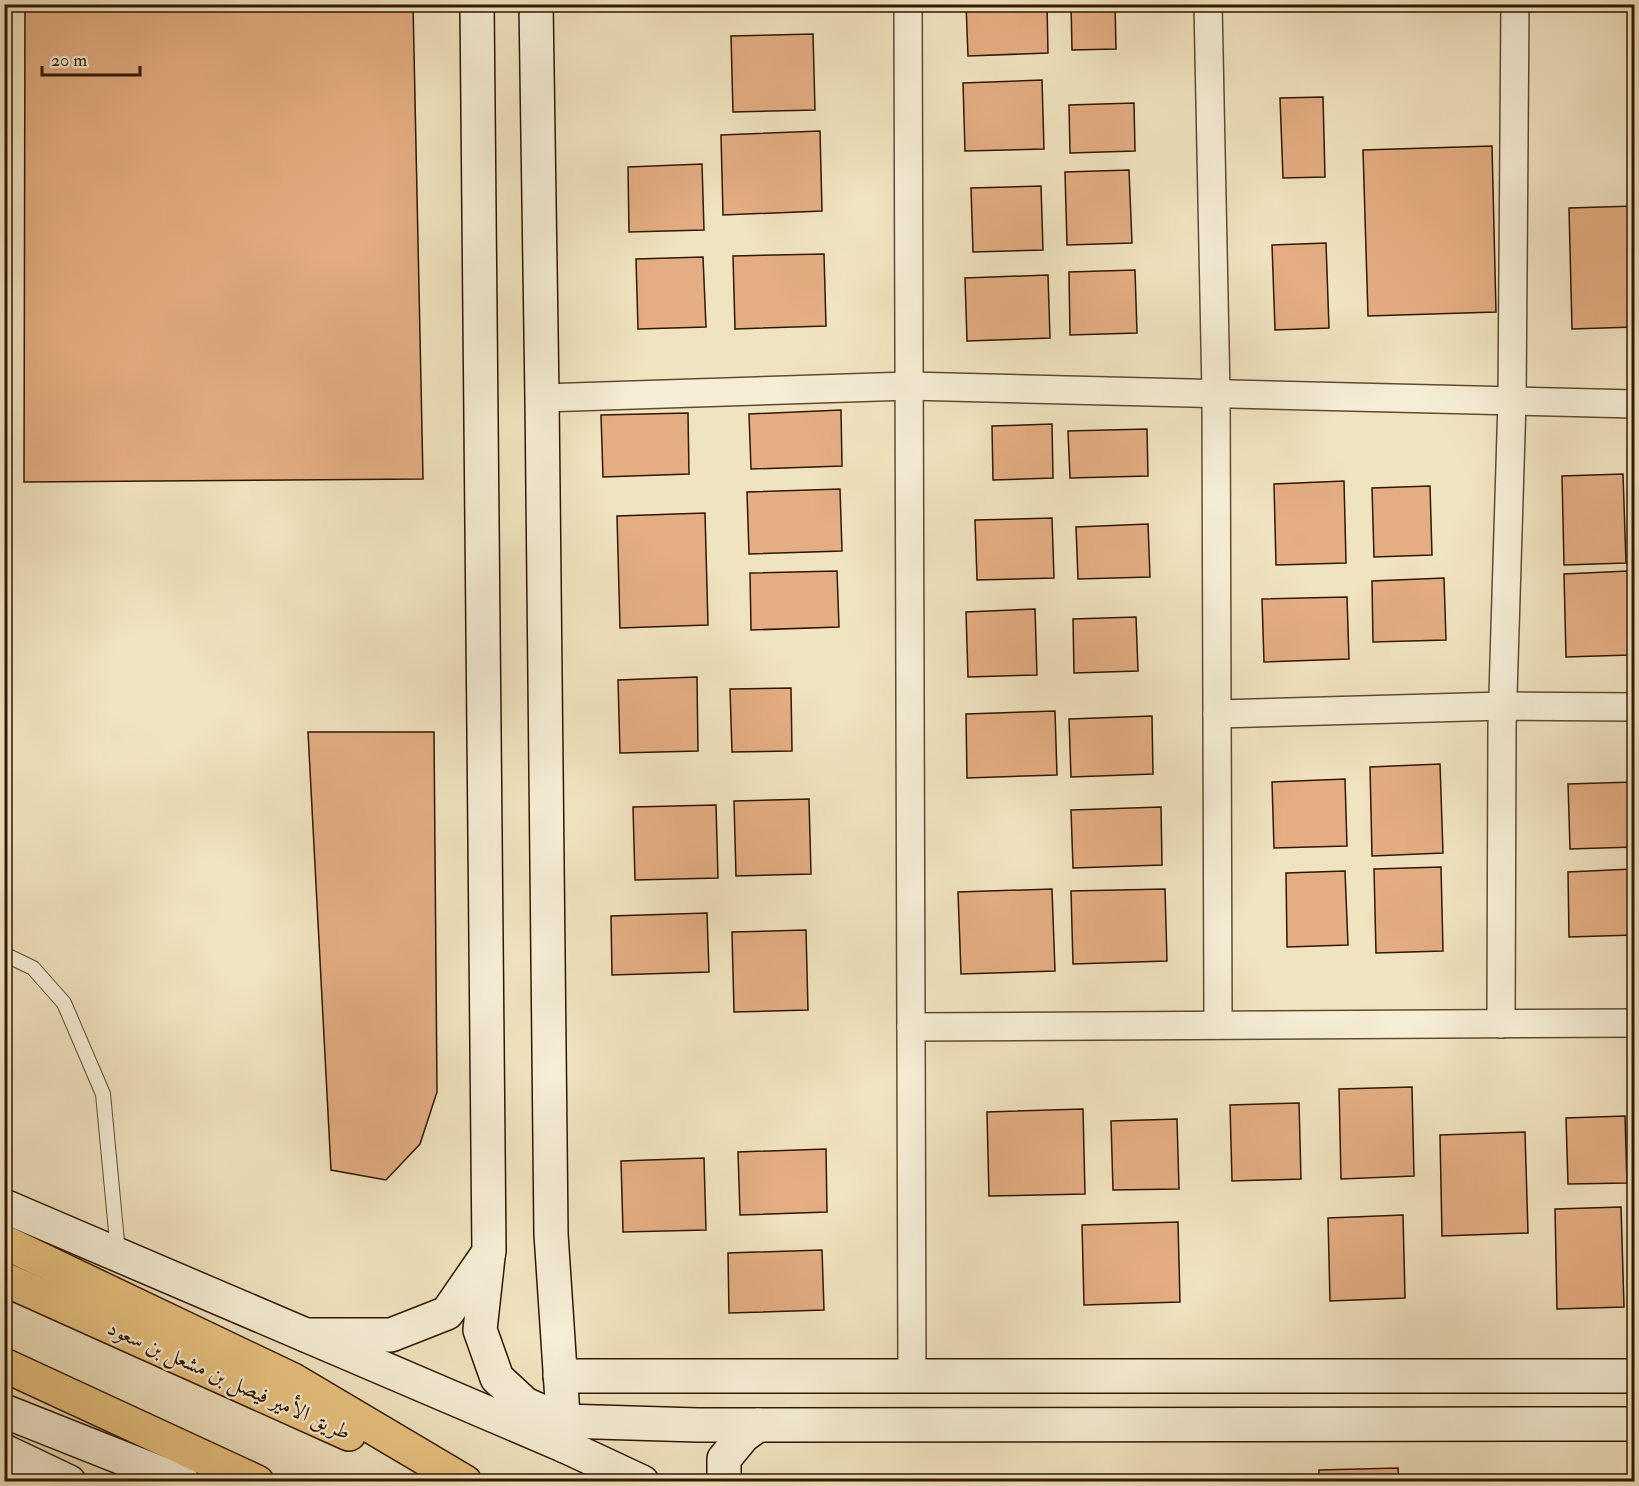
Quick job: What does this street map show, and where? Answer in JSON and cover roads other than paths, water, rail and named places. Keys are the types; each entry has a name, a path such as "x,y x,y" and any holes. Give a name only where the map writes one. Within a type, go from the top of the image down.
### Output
{"main road":[{"path":"4,1242 293,1380 465,1482"},
{"name":"طريق الأمير فيصل بن مشعل بن سعود","path":"4,1279 454,1482"},
{"path":"4,1365 257,1482"}],"street":[{"path":"477,4 489,1252 480,1330 497,1378 525,1404 564,1433 642,1482"},
{"path":"536,4 550,1234 564,1433"},
{"path":"908,4 912,1376"},
{"path":"1208,4 1216,394 1218,1025"},
{"path":"1501,1024 1503,706 1512,401 1515,4"},
{"path":"542,398 909,386 1635,404"},
{"path":"1217,714 1503,706 1635,707"},
{"path":"911,1027 1635,1023"},
{"path":"4,1206 306,1335 564,1433 698,1425 1635,1424"},
{"path":"306,1335 391,1335 447,1313 489,1252"},
{"path":"560,1376 1635,1376"},
{"path":"4,1411 183,1482"},
{"path":"724,1482 724,1459 743,1436 758,1425"},
{"path":"4,1451 69,1482"}],"lane":[{"path":"4,954 33,968 64,1003 103,1094 118,1254"}]}
